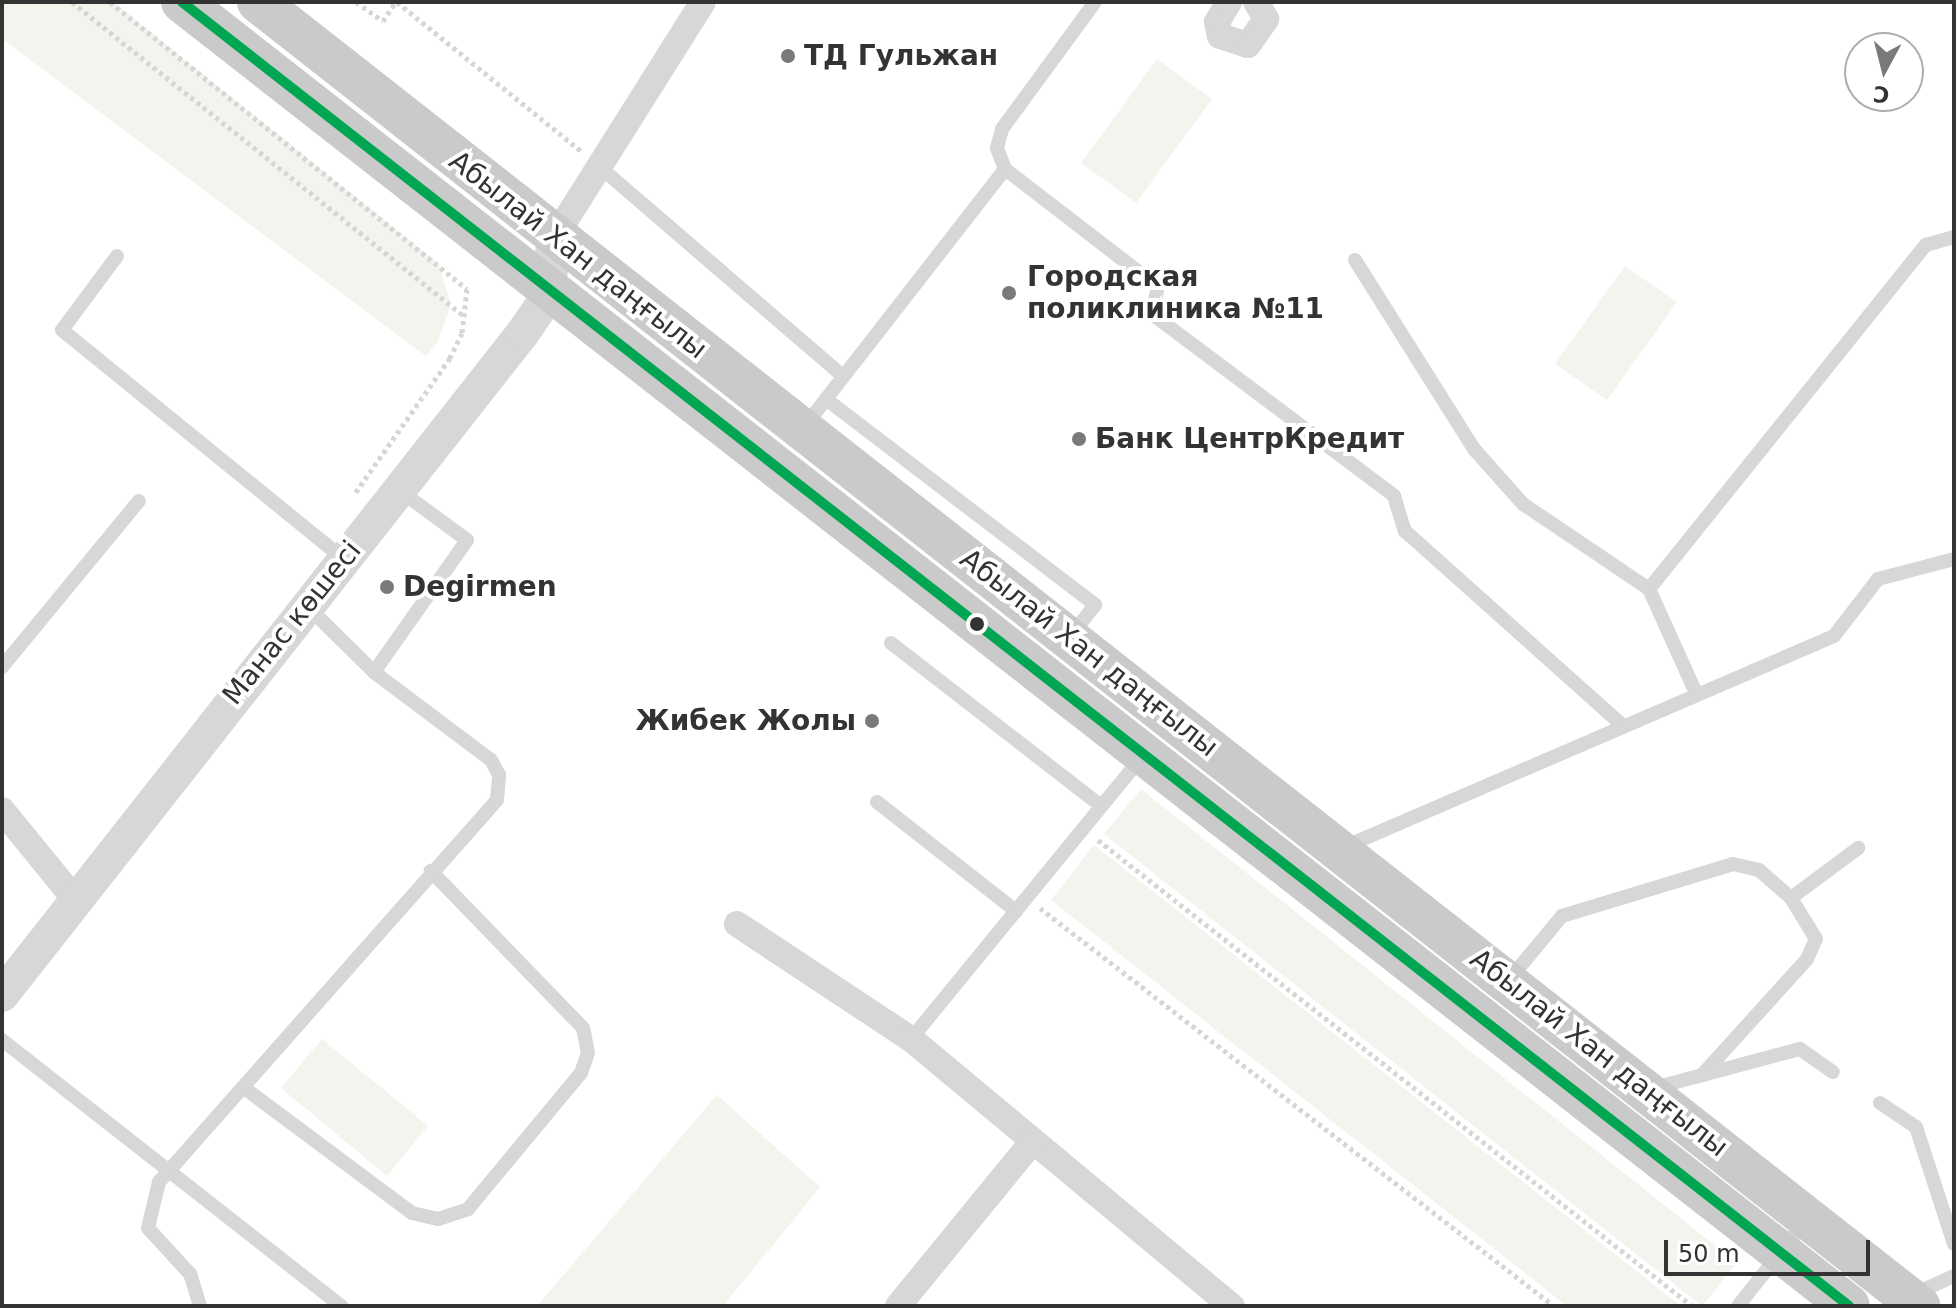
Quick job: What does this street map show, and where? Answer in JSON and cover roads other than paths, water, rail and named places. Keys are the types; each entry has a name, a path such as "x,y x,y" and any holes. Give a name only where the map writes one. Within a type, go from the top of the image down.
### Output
{"main road":[{"name":"Абылай Хан даңғылы","path":"182,2 549,295 1147,751 1849,1306"},
{"name":"Абылай Хан даңғылы","path":"258,2 553,240 814,414 1069,637 1914,1302"}],"street":[{"path":"549,295 553,240 703,2"},
{"path":"1229,2 1217,22 1220,36 1248,45 1266,19 1256,2"},
{"name":"Манас көшесі","path":"2,995 73,897 305,604 333,550 399,490 549,295"},
{"path":"2,810 73,897"},
{"path":"737,924 911,1039 1232,1306"},
{"path":"898,1306 1033,1141"}],"lane":[{"path":"1095,2 1002,129 997,148 1005,169 1158,287 1152,314 1394,496 1405,531 1621,724"},
{"path":"601,168 843,376"},
{"path":"814,414 1005,169"},
{"path":"1649,589 1926,245 1954,237"},
{"path":"117,256 62,330 333,550"},
{"path":"1355,260 1484,460 1523,504 1649,589 1696,693"},
{"path":"374,672 467,540 399,490"},
{"path":"2,667 139,501"},
{"path":"1338,850 1621,724 1834,636 1878,579 1954,559"},
{"path":"200,1306 190,1274 148,1228 159,1182 431,871 482,822 497,800 499,775 491,760 374,672 305,604"},
{"path":"891,643 1101,806"},
{"path":"911,1039 1147,751"},
{"path":"877,802 1016,911"},
{"path":"1791,898 1858,848"},
{"path":"1508,982 1562,916 1733,864 1759,870 1791,898 1816,939 1807,959 1702,1075"},
{"path":"243,1087 412,1213 438,1219 468,1209 581,1073 588,1053 583,1028 431,871"},
{"path":"2,1040 341,1306"},
{"path":"1646,1090 1800,1049 1833,1072"},
{"path":"1880,1103 1916,1127 1954,1244"},
{"path":"1738,1306 1808,1217"},
{"path":"1914,1302 1954,1276"}],"place":[{"name":"ТД Гульжан","path":"788,56"},
{"name":"Городская поликлиника №11","path":"1009,293"},
{"name":"Банк ЦентрКредит","path":"1079,439"},
{"name":"Degirmen","path":"387,587"},
{"name":"Жибек Жолы","path":"872,721"}]}
